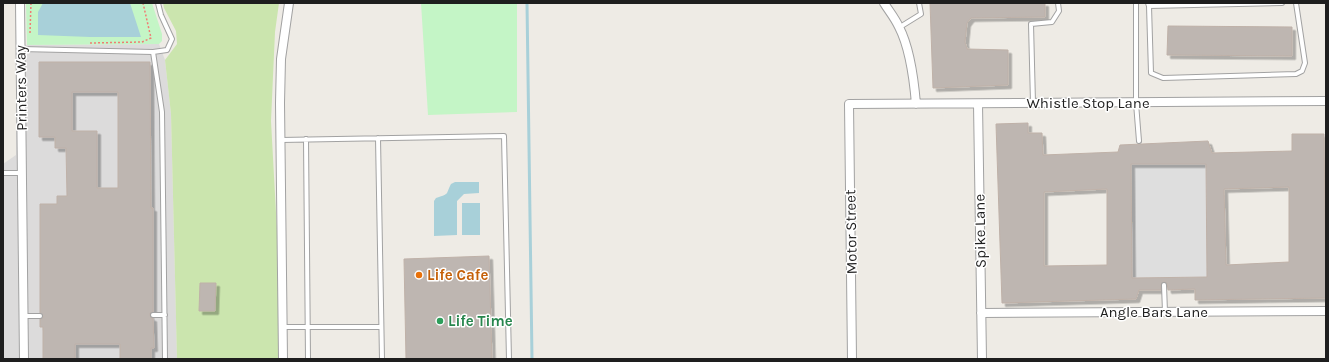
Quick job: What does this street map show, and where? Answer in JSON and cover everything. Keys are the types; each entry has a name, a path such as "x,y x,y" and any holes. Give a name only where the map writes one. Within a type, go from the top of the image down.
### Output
{"street":[{"name":"Printers Way","path":"20,3 23,357"},
{"path":"283,359 281,59 289,3"},
{"path":"884,3 900,27 907,49 913,77 916,104"},
{"name":"Whistle Stop Lane","path":"849,104 1326,101"},
{"name":"Motor Street","path":"849,104 852,359"},
{"name":"Spike Lane","path":"978,104 982,359"},
{"name":"Angle Bars Lane","path":"981,313 1326,311"}],"lane":[{"path":"21,49 153,52 167,50 172,39 161,16 158,3"},
{"path":"900,27 921,14 919,3"},
{"path":"1033,103 1031,24 1052,22 1059,11 1058,3"},
{"path":"1136,3 1136,103 1139,141"},
{"path":"1282,3 1148,5 1151,74 1163,78 1296,74 1302,71 1305,63 1296,3"},
{"path":"153,52 162,112 165,359"},
{"path":"281,140 504,136 509,359"},
{"path":"378,138 382,359"},
{"path":"306,139 308,359"},
{"path":"3,173 22,173"},
{"path":"1164,285 1165,312"},
{"path":"153,315 164,316"},
{"path":"23,316 40,316"},
{"path":"283,327 381,327"}],"path":[{"path":"29,38 31,3"},
{"path":"86,43 142,42 151,38 143,3"}],"shaded area":[{"path":"159,44 165,60 171,114 177,359 3,359 3,164 16,155 16,45"},
{"path":"1131,164 1206,164 1207,277 1132,278"}],"green space":[{"path":"26,3 152,3 162,34 162,41 159,44 27,45"},
{"path":"163,3 279,3 275,32 271,121 284,359 177,359 171,114 165,60 177,44 176,31"},
{"path":"421,3 517,3 517,112 428,115"}],"water":[{"path":"43,3 130,3 141,37 38,35 38,12"},
{"path":"455,182 479,182 479,193 464,194 457,201 457,235 434,236 434,201 436,198 446,194 451,184"},
{"path":"462,203 480,203 480,235 462,235"}],"building":[{"path":"930,3 1045,3 1045,17 971,18 967,23 965,42 967,49 1008,50 1008,85 933,88"},
{"path":"1168,26 1292,27 1292,56 1167,55"},
{"path":"39,62 150,62 151,208 153,208 153,312 150,313 150,315 151,318 153,318 154,348 151,348 151,359 120,359 120,344 75,344 75,359 43,359 43,327 40,327 40,319 43,318 43,316 40,313 40,204 57,204 57,196 67,196 66,148 55,148 55,137 39,137","holes":["72,92 118,92 118,188 97,188 97,131 72,131"]},
{"path":"1028,123 1028,133 1042,133 1043,155 1118,152 1120,145 1208,141 1212,153 1292,151 1292,134 1324,134 1326,298 1195,300 1195,289 1168,290 1167,283 1164,282 1161,284 1161,290 1139,290 1136,299 1002,303 996,124","holes":["1131,164 1206,164 1207,277 1132,278","1289,187 1289,262 1226,265 1224,189","1107,189 1107,265 1044,266 1044,192"]},
{"path":"489,256 492,359 406,359 404,259"},
{"path":"200,283 216,283 215,311 199,311"}],"waterway":[{"path":"527,3 532,359"}],"place":[{"name":"Life Cafe","path":"419,275"},
{"name":"Life Time","path":"440,321"}]}
